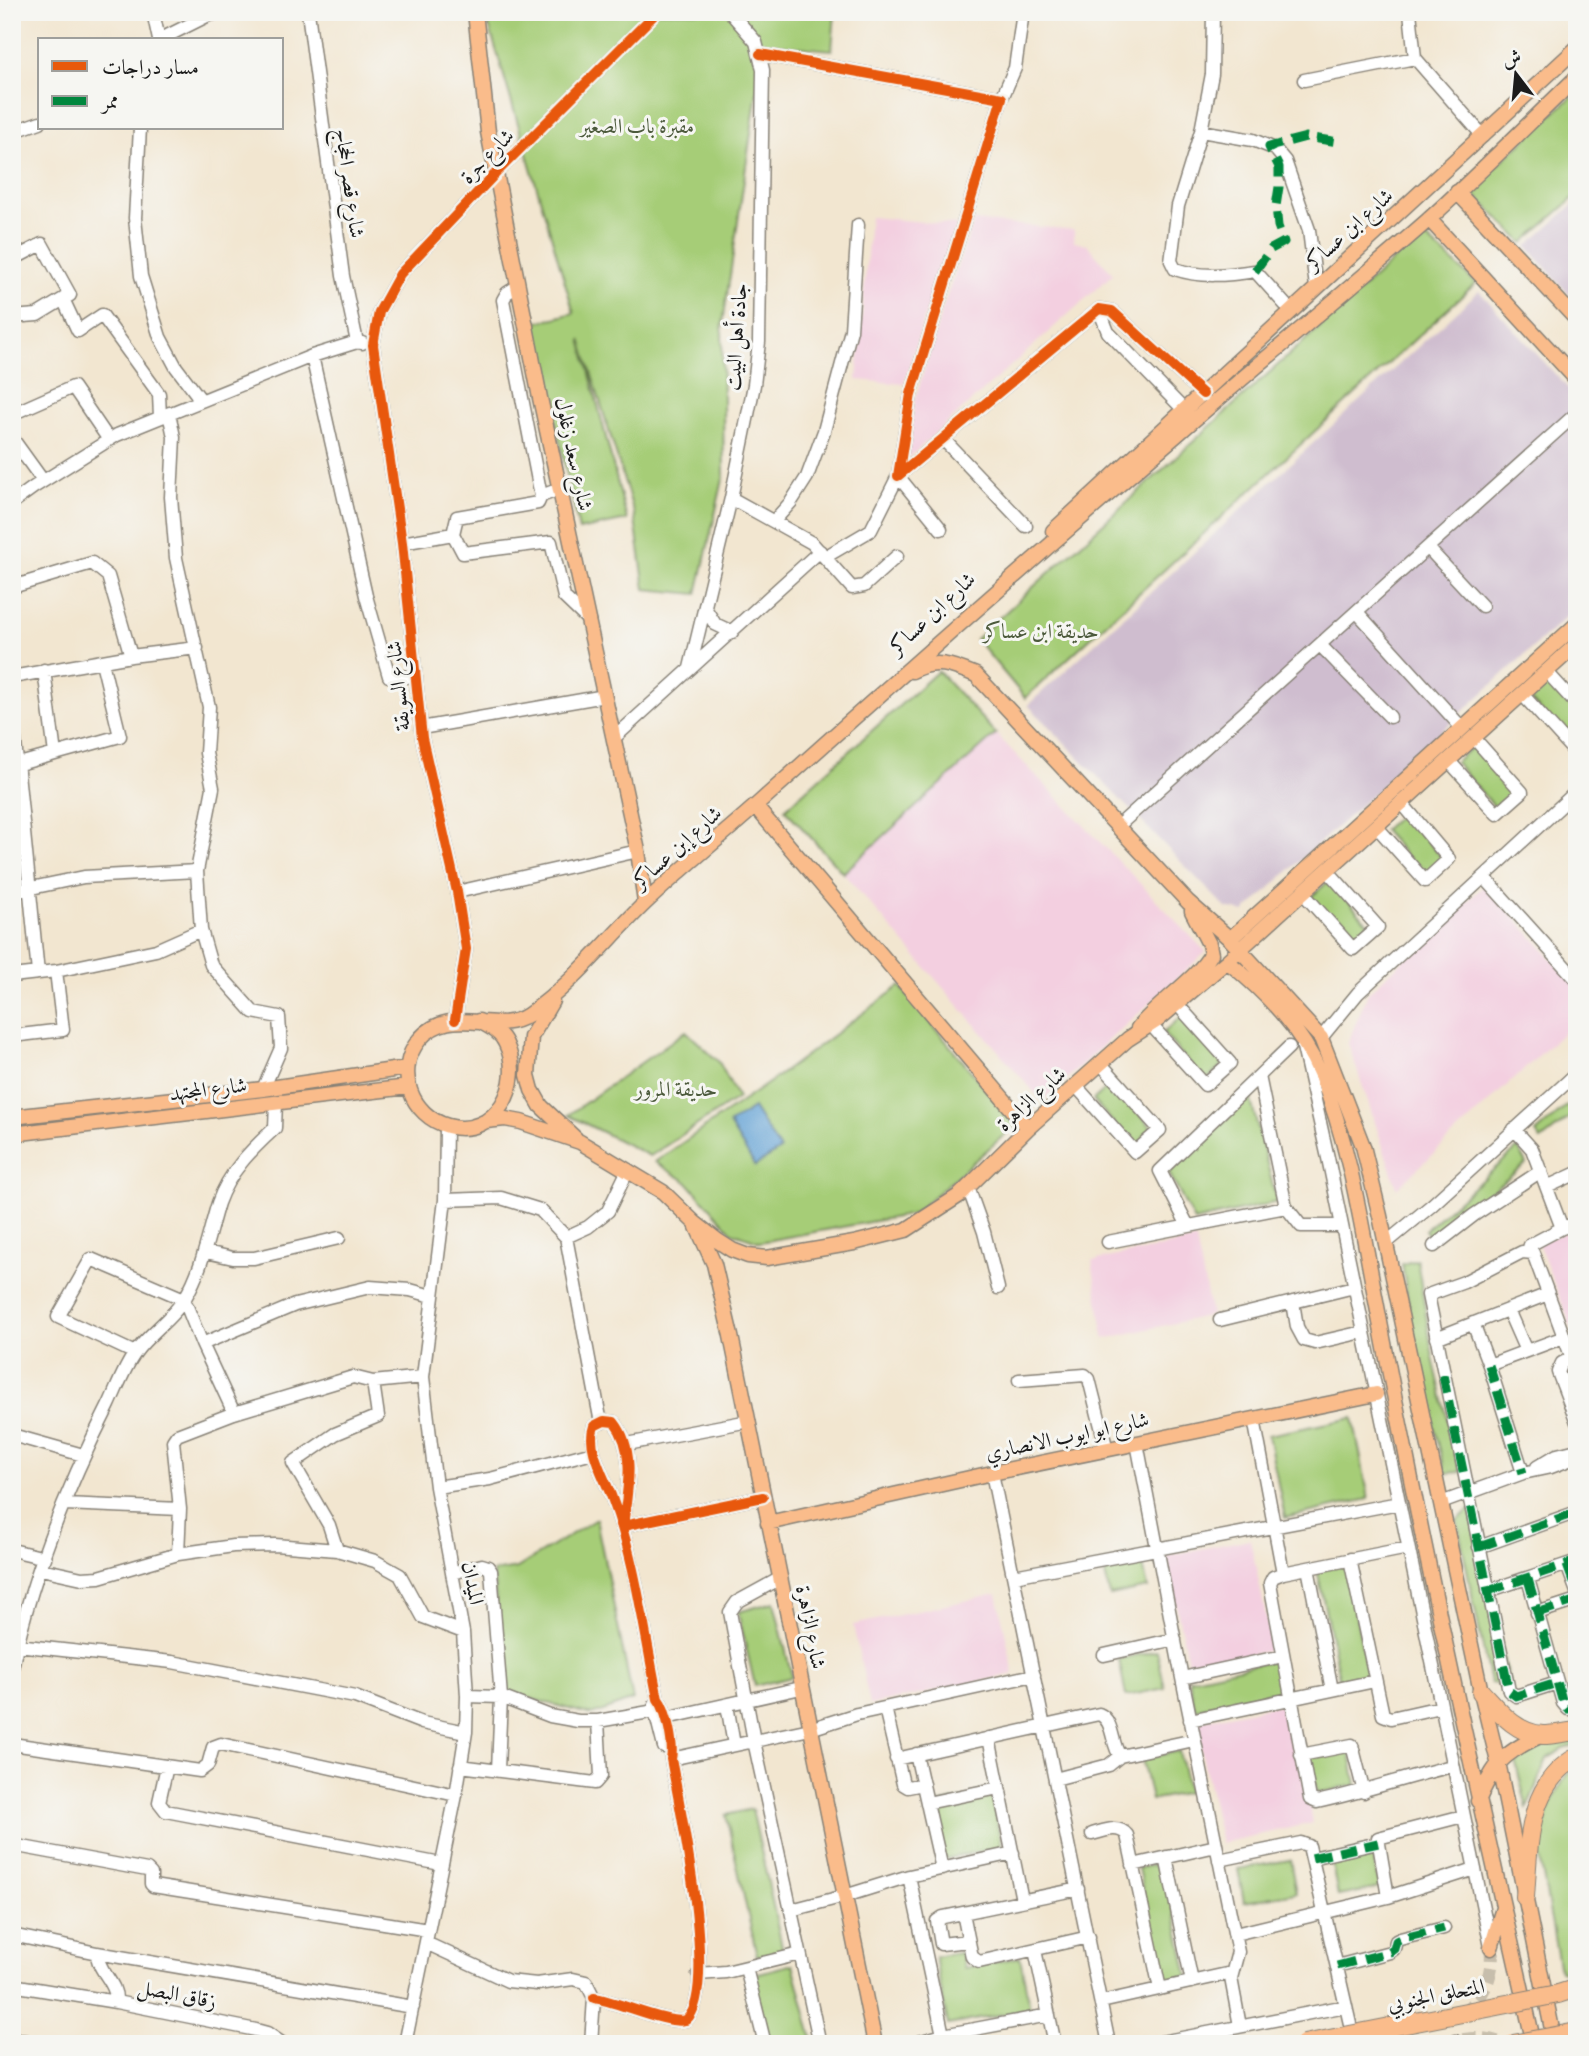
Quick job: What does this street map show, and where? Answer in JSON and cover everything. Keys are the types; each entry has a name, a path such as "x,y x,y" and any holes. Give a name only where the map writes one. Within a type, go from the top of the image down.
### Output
{"highway":[{"path":"1480,1692 1520,1729 1542,1735 1577,1731"},
{"path":"1525,1897 1530,1832 1540,1795 1552,1776 1577,1757"},
{"name":"المتحلق الجنوبي","path":"1304,2044 1577,1990"},
{"path":"1513,2044 1577,2032"}],"main road":[{"name":"شارع سعد زغلول","path":"475,12 488,132 559,489 638,851 645,903"},
{"name":"شارع ابن عساكر","path":"895,680 908,661 1185,411 1577,48"},
{"name":"شارع ابن عساكر","path":"895,680 1429,219 1577,77"},
{"path":"1457,192 1577,320"},
{"path":"1429,219 1577,380"},
{"path":"1234,944 1462,728 1577,624"},
{"path":"1234,944 1302,892 1577,644"},
{"path":"895,680 923,666 937,663 952,665 976,675 1188,902 1234,944 1321,1038 1363,1146 1386,1243 1480,1692 1498,1762 1555,2044"},
{"name":"شارع إبن عساكر","path":"479,1021 514,1022 554,996 645,903 895,680"},
{"path":"755,806 1028,1128"},
{"name":"شارع الزاهرة","path":"1128,1040 1150,1013 1211,954 1209,944 1188,902"},
{"name":"شارع الزاهرة","path":"485,1121 505,1119 522,1122 580,1142 674,1200 695,1223 732,1250 748,1256 767,1258 854,1243 906,1230 968,1186 1028,1128 1128,1040 1151,1025 1227,961 1234,944"},
{"path":"1227,961 1270,999 1295,1043 1320,1074 1348,1161 1411,1482 1478,1801 1534,2044"},
{"path":"554,996 531,1037 528,1075 541,1107 580,1142"},
{"path":"455,1020 479,1021 496,1031 506,1042 513,1072 510,1093 501,1108 485,1121 467,1127 446,1126 429,1118 416,1104 408,1087 407,1068 412,1051 422,1036 435,1027 455,1020"},
{"name":"شارع المجتهد","path":"12,1117 263,1089 407,1068"},
{"name":"شارع المجتهد","path":"12,1134 408,1087"},
{"name":"شارع الزاهرة","path":"695,1223 720,1282 875,2044"},
{"name":"شارع ابو ايوب الانصاري","path":"768,1523 992,1473 1376,1394"},
{"path":"1462,1724 1470,1733 1479,1734 1488,1721"},
{"path":"1478,1801 1498,1762 1518,1746 1542,1735"},
{"path":"1491,1948 1503,1906"}],"street":[{"path":"153,12 159,38"},
{"path":"163,38 209,15 224,12"},
{"name":"شارع قصر الحجاج","path":"308,12 343,276 357,342"},
{"name":"شارع جرة","path":"373,345 379,312 400,274 496,173 657,12"},
{"name":"جادة أهل البيت","path":"690,668 731,498 754,385 759,342 763,70 760,54 747,30 730,12"},
{"path":"614,738 822,554 871,530 898,476 911,394 1002,98 1015,68 1023,12"},
{"path":"1213,12 1212,74 1201,131 1178,206 1171,261 1175,269 1185,272 1220,275 1255,271 1291,311"},
{"path":"1410,12 1415,58 1483,136"},
{"path":"760,54 1002,98"},
{"path":"1304,80 1415,58"},
{"path":"13,129 38,123"},
{"path":"141,130 135,218 141,276 160,337 176,367 201,400"},
{"path":"1201,131 1253,140 1275,149 1285,161 1309,230 1316,287"},
{"path":"774,521 791,502 807,477 824,431 851,330 858,225"},
{"path":"12,245 21,254 42,244 71,295 37,315 12,317"},
{"path":"518,286 507,293 503,300 541,496 538,503 457,517 453,534 463,553 551,542 564,597 589,621"},
{"path":"63,299 78,331 102,315 159,394 174,437 171,497 176,558 209,707 206,753 213,788 197,871 201,930 211,965 253,1012 279,1017 281,1048 263,1089"},
{"path":"898,476 1105,310"},
{"path":"1105,310 1203,394"},
{"path":"1105,310 1108,332 1185,411"},
{"path":"12,503 109,440 165,415 312,356 357,342 373,345"},
{"name":"شارع السويقة","path":"373,345 402,542 421,727 457,891 466,949 455,1020"},
{"path":"312,356 366,596 389,676 416,677"},
{"path":"12,414 73,387 109,440"},
{"path":"1117,827 1577,413"},
{"path":"12,438 43,481"},
{"path":"943,439 1026,526"},
{"path":"898,476 941,529"},
{"path":"541,496 559,489"},
{"path":"731,498 802,537 822,554 847,585 858,589 897,556"},
{"path":"402,542 453,534"},
{"path":"1428,548 1482,606"},
{"path":"12,587 92,563 108,576 131,656"},
{"path":"705,608 715,624 732,632"},
{"path":"1357,612 1462,728"},
{"path":"1320,645 1390,717"},
{"path":"12,677 131,656 197,648"},
{"path":"19,764 120,736 102,662"},
{"path":"44,670 55,754"},
{"path":"1546,671 1577,705"},
{"path":"1522,694 1571,748 1577,743"},
{"path":"421,727 605,696"},
{"path":"13,718 38,974"},
{"path":"1448,760 1497,814 1522,792 1474,738"},
{"path":"1321,1038 1358,993 1577,791"},
{"path":"1376,826 1424,881 1449,859 1401,802"},
{"path":"457,891 638,851"},
{"path":"1302,892 1353,949 1378,927 1327,870"},
{"path":"12,892 84,877 197,871"},
{"path":"1484,877 1577,980"},
{"path":"12,976 56,971 156,950 201,930"},
{"path":"12,1036 63,1030 56,971"},
{"path":"1151,1025 1205,1085 1230,1063 1177,1004"},
{"path":"1188,1226 1160,1171 1295,1043 1341,1226 1491,1948"},
{"path":"1076,1086 1135,1152 1160,1130 1101,1064"},
{"path":"1386,1243 1432,1205 1577,1073"},
{"path":"1259,1076 1286,1207 1301,1226 1341,1226"},
{"path":"12,1668 43,1563 83,1455 135,1353 184,1299 206,1252 219,1202 234,1171 251,1150 275,1128 276,1102"},
{"name":"الميدان","path":"405,2044 456,1795 466,1732 463,1632 436,1487 423,1377 445,1200 446,1126"},
{"path":"1514,1129 1532,1149 1562,1228"},
{"path":"566,1237 588,1227 608,1210 628,1170"},
{"path":"1434,1246 1541,1171"},
{"path":"1547,1187 1577,1173"},
{"path":"968,1186 984,1232 998,1288"},
{"path":"445,1200 501,1198 540,1210 566,1237 601,1423"},
{"path":"1108,1242 1286,1207"},
{"path":"1528,1251 1530,1245 1577,1223"},
{"path":"206,1252 233,1258 254,1258 339,1238"},
{"path":"1557,1683 1518,1696 1511,1695 1428,1295 1464,1282 1522,1252 1533,1253 1574,1357 1577,1372"},
{"path":"135,1353 58,1317 91,1259 184,1299 234,1413"},
{"path":"202,1344 295,1305 370,1287 410,1290 432,1296"},
{"path":"1220,1320 1354,1287"},
{"path":"1436,1338 1548,1294"},
{"path":"1293,1302 1297,1327 1304,1340 1315,1343 1363,1332"},
{"path":"1508,1310 1526,1351"},
{"path":"1473,1323 1527,1472"},
{"path":"1489,1365 1564,1337"},
{"path":"1574,1357 1562,1363 1558,1373 1577,1422"},
{"path":"1019,1380 1085,1375 1089,1380 1107,1450"},
{"path":"178,1554 180,1509 173,1441 177,1436 234,1413 353,1377 373,1382 423,1377"},
{"path":"337,1550 329,1525 293,1463 335,1434 378,1416 373,1382"},
{"path":"1254,1419 1283,1573"},
{"path":"626,1444 749,1421"},
{"path":"594,1998 680,2021 686,2020 693,2012 697,2000 698,1974 693,1880 671,1759 672,1749 659,1709 623,1526 593,1452 591,1434 594,1426 601,1423 614,1422 623,1433 626,1444 628,1481 623,1526"},
{"path":"12,1434 83,1455"},
{"path":"1137,1443 1190,1720 1235,1934 1238,1958 1231,1973 1241,2026"},
{"path":"1527,1472 1548,1459 1577,1450"},
{"path":"436,1487 491,1479 593,1452"},
{"path":"1441,1503 1577,1457"},
{"path":"992,1473 1110,2044"},
{"path":"623,1526 763,1497"},
{"path":"1014,1576 1399,1503"},
{"path":"65,1504 180,1509"},
{"path":"1479,1547 1577,1512"},
{"path":"12,1549 82,1578 99,1577 178,1554 233,1546 275,1545 337,1550 375,1561 400,1575 423,1617 463,1632"},
{"path":"1408,1548 1273,1577 1269,1587 1301,1755 1312,1801 1317,1802 1364,1792 1398,1779 1452,1766"},
{"path":"1350,1559 1382,1713 1385,1717 1440,1707"},
{"path":"1488,1591 1572,1563 1577,1592"},
{"path":"452,1573 482,1565 491,1571 502,1697 498,1770"},
{"path":"1308,1568 1332,1690"},
{"path":"1528,1578 1564,1706 1569,1709 1577,1708"},
{"path":"779,1579 731,1608 754,1741 820,2044"},
{"path":"1538,1613 1577,1601"},
{"path":"1104,1655 1175,1639"},
{"path":"17,1645 172,1662 355,1697 422,1723 466,1732"},
{"path":"1182,1678 1283,1656"},
{"path":"671,1759 1034,1675"},
{"path":"1190,1720 1375,1681"},
{"path":"467,1696 502,1697 550,1716 598,1721 659,1709 727,1704 802,1688"},
{"path":"727,1704 734,1745"},
{"path":"885,1708 902,1784 908,1787 923,1784"},
{"path":"896,1759 1103,1715 1108,1721 1116,1751 1120,1756"},
{"path":"460,1766 594,1783 601,1776 598,1721"},
{"path":"989,1738 1022,1900"},
{"path":"1055,1779 1109,1765 1120,1756 1194,1740"},
{"path":"12,1744 204,1770 213,1747 221,1744 456,1795"},
{"path":"1301,1755 1352,1745 1364,1792"},
{"path":"916,1754 942,1869"},
{"path":"167,1766 159,1802 166,1811 441,1864"},
{"path":"927,1803 999,1788"},
{"path":"1388,1897 1378,1843 1380,1837 1463,1816"},
{"path":"1092,1834 1117,1828 1123,1830 1126,1835 1160,1989"},
{"path":"1219,1860 1301,1843 1309,1846 1353,2037"},
{"path":"1312,1858 1378,1843"},
{"path":"12,1845 147,1870 152,1874 150,1881 153,1886 427,1937 508,1980 537,1984 580,1979 590,1987 594,1998 592,2044"},
{"path":"1133,1865 1216,1846"},
{"path":"791,1910 909,1876 1013,1853"},
{"path":"1166,1857 1192,1982"},
{"path":"1235,1934 1388,1897 1475,1869"},
{"path":"909,1876 943,2035"},
{"path":"968,1941 943,1945 937,1933 938,1919 1078,1889"},
{"path":"963,1913 972,1957 979,1962 1089,1937"},
{"path":"1337,1966 1392,1951 1396,1941 1400,1939 1444,1928"},
{"path":"12,1935 97,1953 413,2007"},
{"path":"1035,1950 1055,2044"},
{"name":"زقاق البصل","path":"97,1953 98,1961 116,1991 116,2002 256,2030 267,2033 283,2044"},
{"path":"698,1974 746,1968 800,1954"},
{"path":"746,1968 765,2044"},
{"path":"1101,2002 1231,1973"},
{"path":"12,1985 116,2002"},
{"path":"1151,2044 1346,2006"},
{"path":"912,2044 943,2035 1049,2015"},
{"path":"12,2039 45,2044"}],"shaded area":[{"path":"1577,201 1577,304 1527,246"},
{"path":"870,217 957,225 904,384 857,380"},
{"path":"974,221 1074,230 1074,241 1087,244 1113,274 906,460 915,400 945,301"},
{"path":"1479,291 1577,398 1577,607 1244,912 1226,908 1028,705"},
{"path":"996,734 1206,952 1042,1101 843,873"},
{"path":"1485,885 1577,986 1577,1020 1397,1188 1348,1043 1368,993"},
{"path":"1577,1228 1577,1338 1576,1339 1538,1243"},
{"path":"1196,1240 1211,1315 1104,1339 1092,1261"},
{"path":"1250,1539 1273,1650 1189,1667 1166,1556"},
{"path":"997,1594 1014,1674 870,1705 853,1625"},
{"path":"1287,1703 1313,1823 1221,1843 1195,1722"}],"green space":[{"name":"مقبرة باب الصغير","path":"485,12 835,12 832,50 764,44 722,330 724,475 697,594 645,589 634,513 581,339 627,520 579,530 534,323 574,313"},
{"path":"1577,92 1577,195 1523,243 1470,190"},
{"name":"حديقة ابن عساكر","path":"1422,234 1476,283 1025,698 976,639"},
{"path":"938,671 996,734 843,873 785,809"},
{"path":"1548,680 1577,712 1577,739 1571,744 1528,697"},
{"path":"1474,745 1517,793 1497,810 1455,762"},
{"path":"1402,813 1444,860 1425,877 1383,830"},
{"path":"1330,880 1372,928 1353,945 1311,897"},
{"path":"900,986 1016,1125 913,1214 760,1242 732,1232 687,1182 655,1162 770,1082"},
{"path":"1182,1016 1224,1064 1205,1081 1163,1033"},
{"name":"حديقة المرور","path":"686,1031 719,1062 738,1098 650,1156 568,1115"},
{"path":"1112,1083 1154,1130 1135,1147 1093,1100"},
{"path":"1250,1097 1277,1202 1194,1221 1168,1171"},
{"path":"1577,1097 1577,1112 1541,1140 1536,1133"},
{"path":"1518,1148 1526,1164 1431,1239 1425,1230"},
{"path":"1417,1260 1433,1358 1460,1472 1446,1473 1417,1360 1402,1264"},
{"path":"1353,1418 1369,1499 1285,1518 1268,1435"},
{"path":"1470,1509 1510,1687 1490,1683 1457,1520"},
{"path":"596,1519 633,1700 592,1715 505,1692 493,1572 517,1568"},
{"path":"1141,1557 1148,1588 1110,1596 1103,1565"},
{"path":"1345,1563 1368,1676 1340,1682 1317,1569"},
{"path":"774,1602 792,1677 755,1686 738,1612"},
{"path":"1157,1651 1165,1688 1126,1696 1119,1659"},
{"path":"1277,1660 1284,1690 1195,1709 1189,1679"},
{"path":"1577,1737 1577,1745 1547,1759 1527,1808 1516,1764 1535,1749"},
{"path":"1349,1748 1356,1785 1317,1793 1309,1756"},
{"path":"1179,1751 1188,1792 1151,1800 1142,1759"},
{"path":"1577,1770 1577,1975 1560,1971 1538,1847 1550,1805 1567,1774"},
{"path":"991,1793 1002,1847 944,1859 933,1805"},
{"path":"752,1809 783,1951 757,1956 726,1815"},
{"path":"1372,1850 1379,1888 1338,1896 1331,1858"},
{"path":"1290,1860 1296,1893 1244,1902 1238,1869"},
{"path":"1164,1863 1188,1976 1162,1981 1138,1868"},
{"path":"961,1952 964,1968 1020,1957 1030,2009 948,2025 935,1957"},
{"path":"793,1964 814,2044 769,2044 751,1975"}],"water":[{"path":"753,1108 780,1150 755,1166 729,1124"}],"tunnel":[{"path":"1462,2013 1476,2001 1486,1985 1491,1966 1491,1948"},
{"path":"1442,2044 1480,2039 1502,2044"}],"marked path":[{"path":"1255,271 1271,249 1284,242 1278,226 1276,206 1279,167 1269,147 1306,137 1339,142"},
{"path":"1489,1365 1523,1473"},
{"path":"1443,1375 1509,1691 1516,1696 1557,1683"},
{"path":"1479,1547 1577,1512"},
{"path":"1488,1591 1577,1561"},
{"path":"1567,1565 1577,1592"},
{"path":"1528,1579 1563,1703 1568,1709 1577,1708"},
{"path":"1537,1613 1577,1600"},
{"path":"1312,1858 1378,1843"},
{"path":"1337,1966 1390,1952 1400,1939 1444,1928"}],"cycle path":[{"path":"455,1020 466,949 457,892 422,738 402,543 373,345 379,312 400,274 496,173 657,12"},
{"path":"760,54 1002,98 911,394 898,476 1099,309 1112,311 1203,394"},
{"path":"594,1998 667,2019 686,2020 695,2003 699,1974 694,1896 671,1759 669,1728 658,1699 627,1547 594,1453 594,1426 604,1421 614,1422 626,1446 629,1472 623,1526 763,1497"}]}
